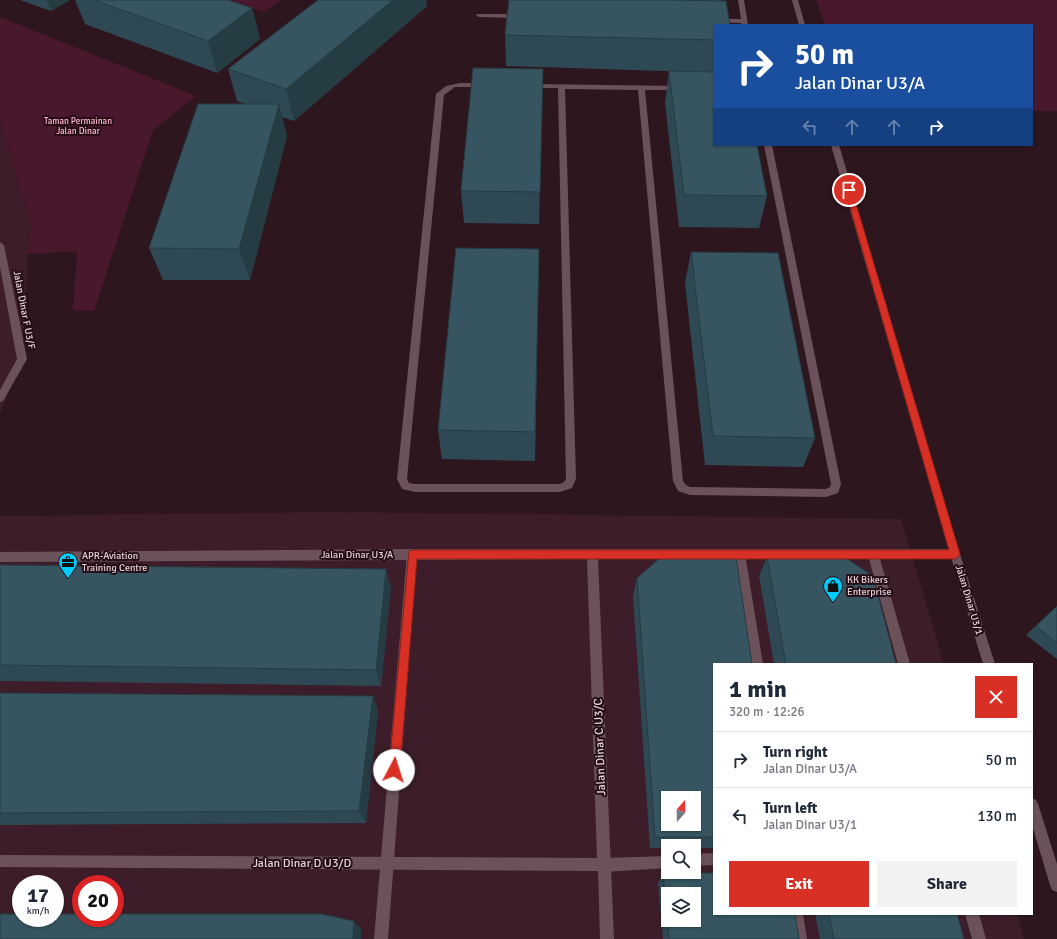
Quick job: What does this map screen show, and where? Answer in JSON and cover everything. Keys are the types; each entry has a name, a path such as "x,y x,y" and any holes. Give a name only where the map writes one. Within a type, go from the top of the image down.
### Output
{"street":[{"path":"707,20 745,23 740,0"},
{"path":"795,0 802,24"},
{"path":"479,15 532,16"},
{"path":"491,85 454,85 445,88 440,94 402,479 406,486 415,488 560,488 568,486 571,479 561,86"},
{"path":"522,86 685,88"},
{"path":"642,87 678,481 682,488 690,491 826,493 834,490 836,484 768,146"},
{"name":"Jalan Dinar U3/1","path":"835,146 955,554 989,663"},
{"name":"Jalan Dinar F U3/F","path":"0,245 22,359 0,398"},
{"path":"381,939 412,554"},
{"name":"Jalan Dinar U3/A","path":"0,557 412,554 955,554"},
{"name":"Jalan Dinar C U3/C","path":"592,554 607,939"},
{"path":"740,554 757,663"},
{"path":"873,554 904,663"},
{"path":"1033,807 1057,885"},
{"path":"701,860 713,859"},
{"name":"Jalan Dinar D U3/D","path":"0,861 604,865 661,862"},
{"path":"796,915 800,939"},
{"path":"972,915 979,939"}],"shaded area":[{"path":"0,119 31,226 22,359 0,414"},
{"path":"338,512 901,519 944,663 713,663 713,915 1017,915 1024,939 0,939 0,516"}],"green space":[{"path":"228,0 281,0 264,12"},
{"path":"816,0 1057,0 1057,111 1033,111 1033,24 825,24"},
{"name":"Taman Permainan Jalan Dinar","path":"0,17 196,96 153,130 94,311 73,310 77,251 28,254 31,226 0,119"}],"building":[{"path":"94,0 228,0 252,8 208,41"},
{"path":"318,0 393,0 286,89 228,69"},
{"path":"509,0 726,1 730,24 713,24 713,40 505,35"},
{"path":"473,68 543,69 540,192 461,191"},
{"path":"669,71 713,72 713,146 757,146 767,196 684,195"},
{"path":"198,104 279,104 239,249 149,248"},
{"path":"456,248 539,249 535,432 438,430"},
{"path":"691,252 778,253 815,438 713,436"},
{"path":"843,556 873,576 896,663 786,663 767,557"},
{"path":"736,557 752,663 713,663 713,837 655,837 637,578 660,558"},
{"path":"0,565 386,569 376,670 0,665"},
{"path":"1057,606 1057,643 1036,626"},
{"path":"0,693 373,696 359,811 0,813"},
{"path":"701,873 713,873 713,915 795,915 799,939 669,939 668,927 701,927 701,887 664,887 664,879 701,879"},
{"path":"0,914 12,914 12,927 64,927 64,914 72,914 72,927 124,927 124,914 321,914 354,921 353,939 0,939"},
{"path":"829,915 957,915 964,939 834,939"}],"place":[{"name":"APR-Aviation Training Centre","path":"68,579"},
{"name":"KK Bikers Enterprise","path":"833,603"}],"route":[{"path":"394,770 412,554 955,554 849,190"}]}
